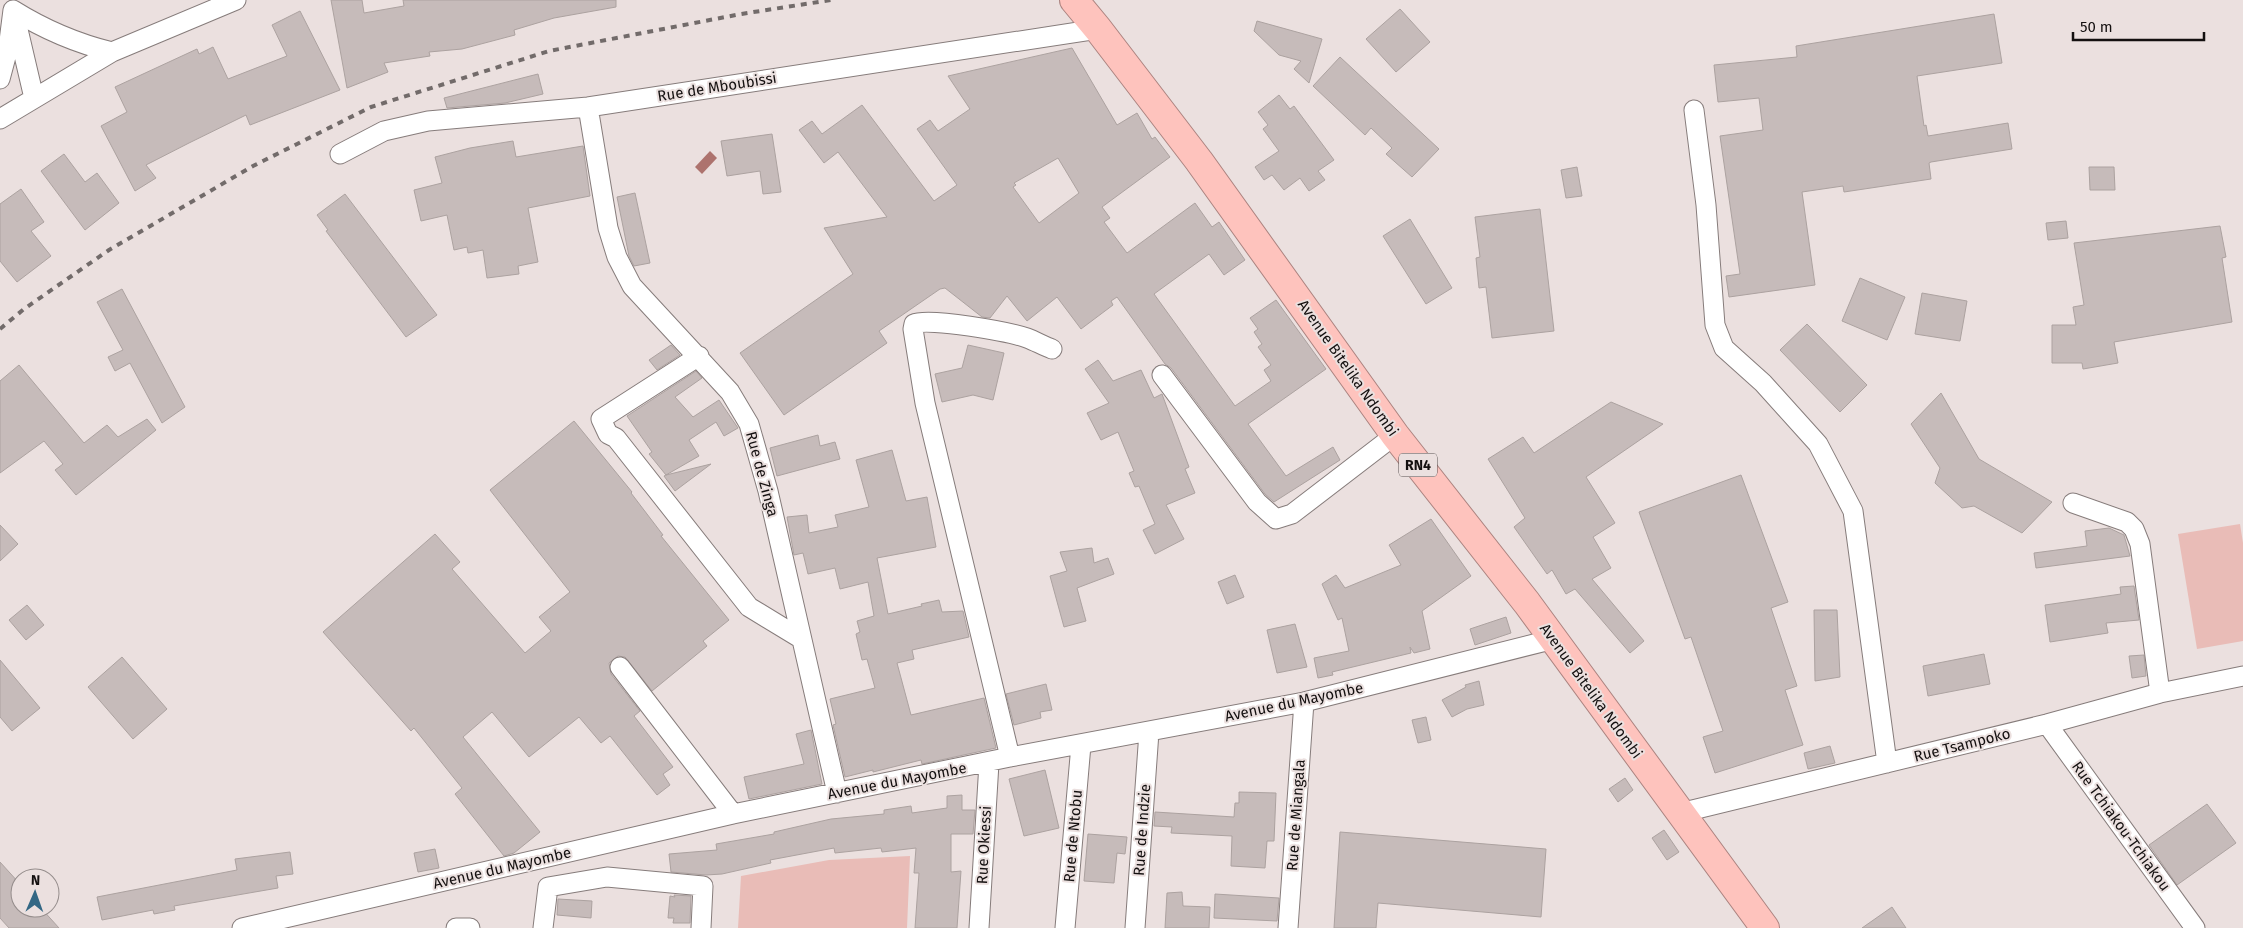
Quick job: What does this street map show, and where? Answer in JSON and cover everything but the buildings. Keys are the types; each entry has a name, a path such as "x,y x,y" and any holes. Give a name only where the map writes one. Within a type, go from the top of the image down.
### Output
{"highway":[{"name":"Avenue Bitelika Ndombi","path":"1074,0 1233,208 1395,434 1554,639 1765,928"}],"street":[{"path":"0,119 112,52 236,0"},
{"path":"12,5 42,28 80,44 112,52"},
{"path":"0,79 8,49 12,5"},
{"path":"12,5 34,98"},
{"name":"Rue de Mboubissi","path":"340,154 384,131 428,121 588,107 1098,29"},
{"name":"Rue de Zinga","path":"588,107 608,228 617,257 632,286 699,356 730,392 749,424 768,491 800,638 837,793"},
{"path":"1694,110 1706,205 1715,325 1724,348 1762,383 1818,444 1853,511 1887,763"},
{"path":"1010,757 925,403 913,329 914,324 924,322 981,328 1026,338 1052,349"},
{"path":"699,356 600,419 608,434 616,438 749,607 800,638"},
{"path":"1162,374 1257,502 1276,518 1292,514 1395,434"},
{"path":"2073,503 2126,522 2134,529 2140,544 2160,693"},
{"name":"Avenue du Mayombe","path":"242,928 733,814 989,763 1010,757 1304,702 1554,639"},
{"path":"620,667 733,814"},
{"name":"Rue Tsampoko","path":"1680,813 2047,724 2160,693 2243,676"},
{"name":"Rue de Miangala","path":"1288,928 1304,702"},
{"name":"Rue Tchiakou-Tchiakou","path":"2047,724 2195,928"},
{"name":"Rue de Indzie","path":"1135,928 1149,732"},
{"name":"Rue de Ntobu","path":"1065,928 1081,745"},
{"name":"Rue Okiessi","path":"979,928 989,763"},
{"path":"543,928 548,887 607,877 703,886 700,928"},
{"path":"456,928 470,928"}],"shaded area":[{"path":"710,151 717,158 702,174 695,167"},
{"path":"2240,524 2243,543 2243,641 2197,649 2178,534"},
{"path":"910,856 907,928 738,928 741,876 829,860"}],"railway":[{"path":"0,329 24,309 109,250 253,166 371,107 549,51 741,14 831,0"}]}
